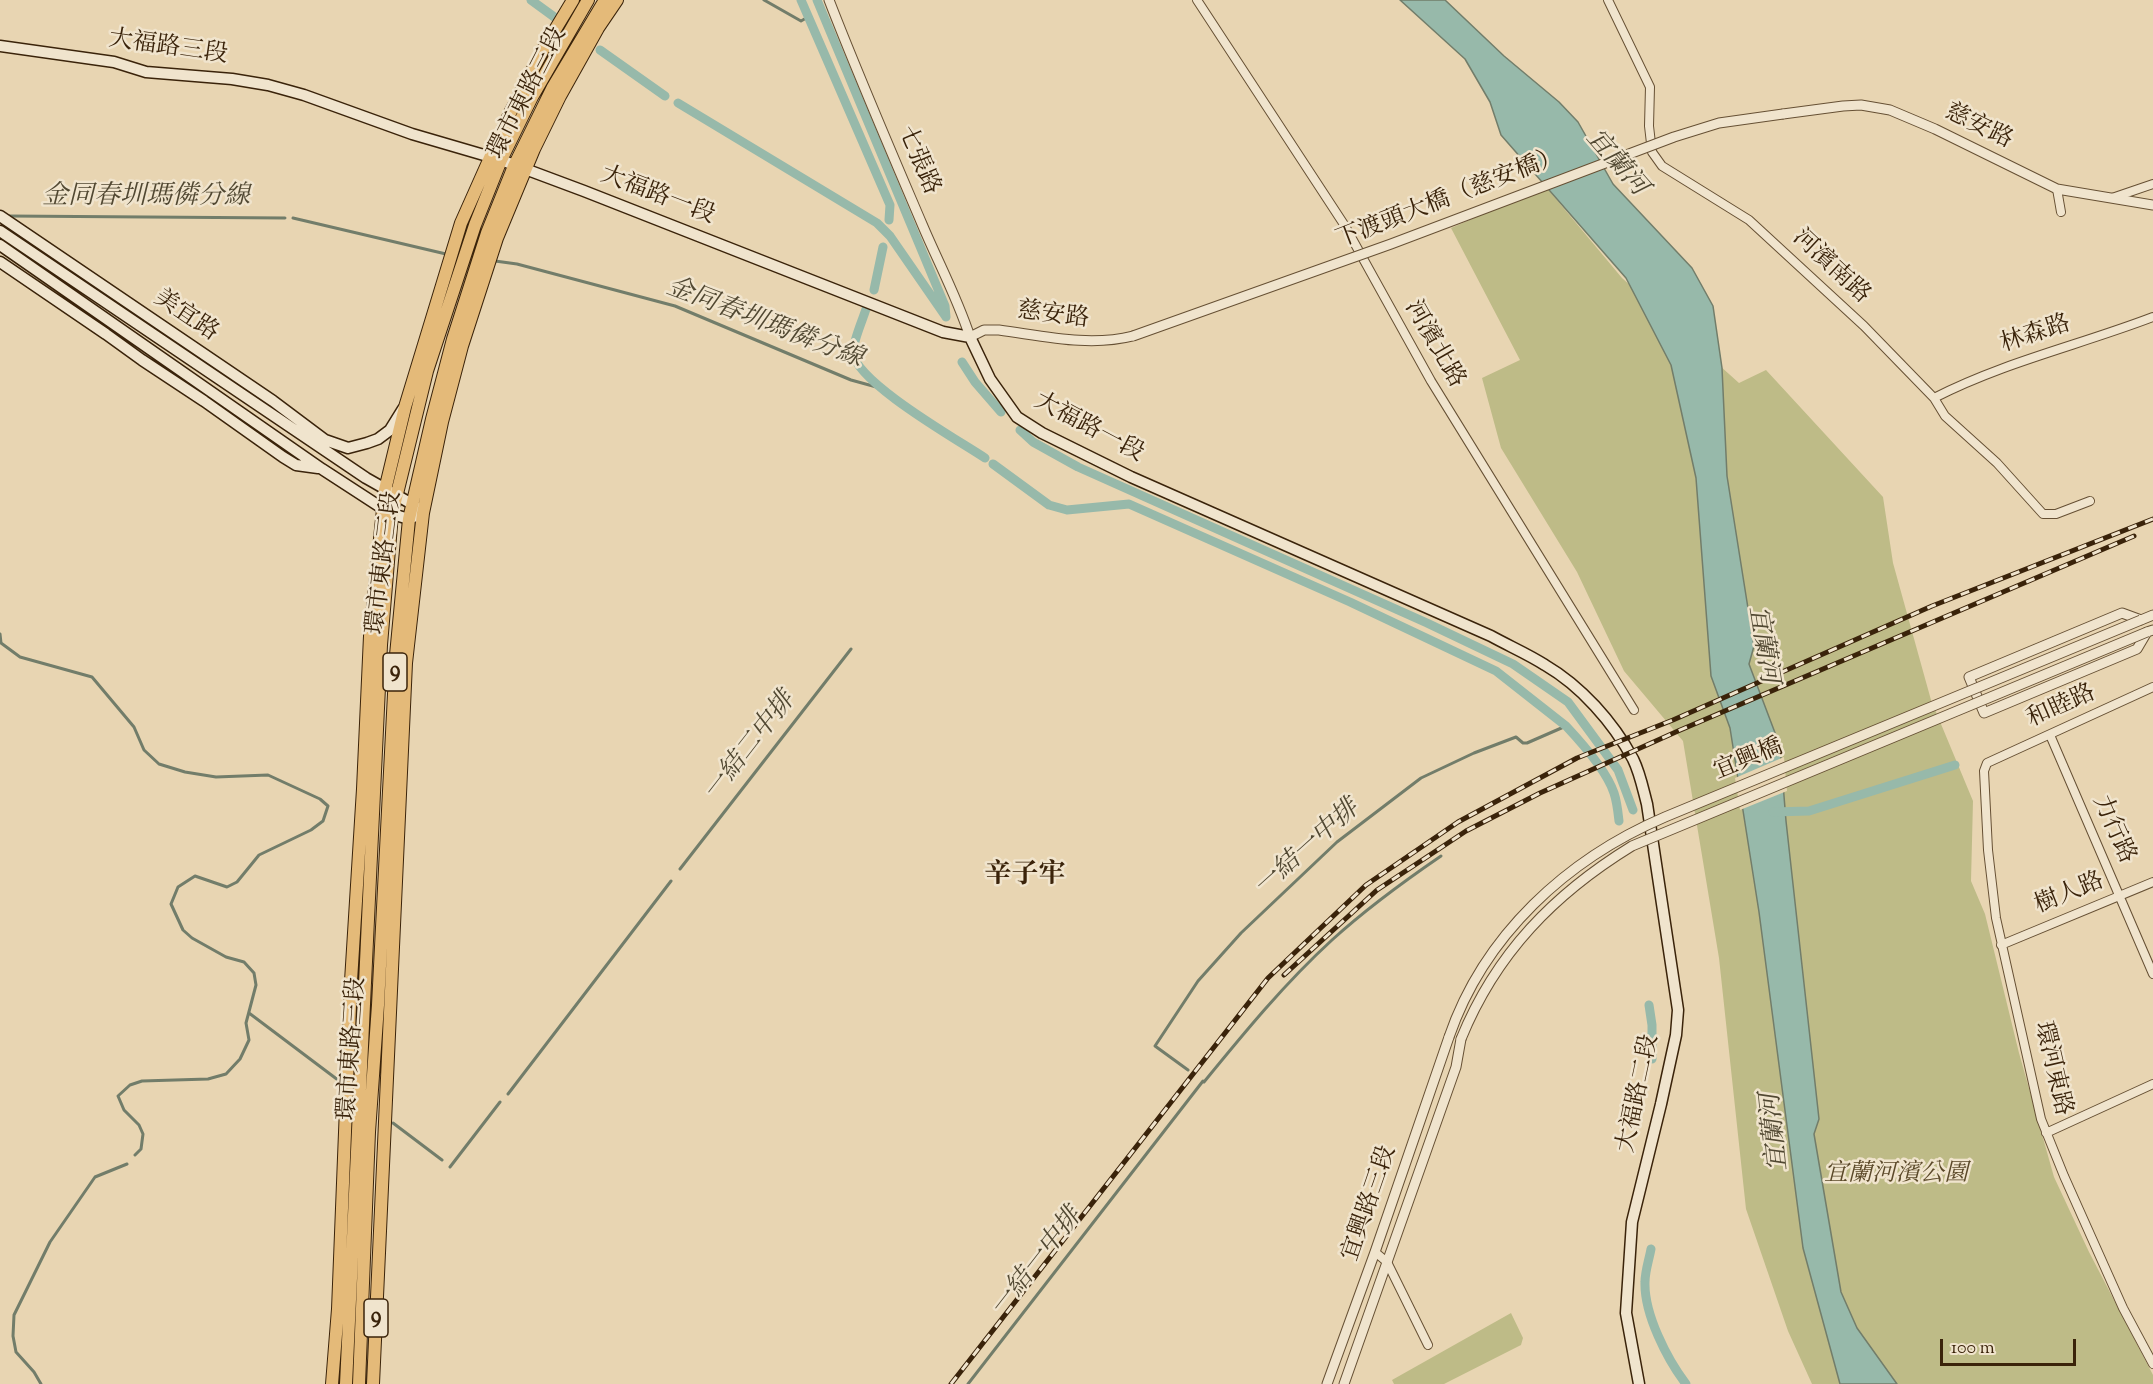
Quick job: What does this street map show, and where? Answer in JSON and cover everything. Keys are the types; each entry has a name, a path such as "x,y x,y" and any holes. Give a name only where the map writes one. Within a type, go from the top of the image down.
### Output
{"main road":[{"name":"環市東路三段","path":"332,1384 338,1310 351,992 370,636 387,511 398,497 415,416 437,339 495,159 530,74 573,0"},
{"name":"環市東路三段","path":"346,1384 387,511 385,489 405,407 461,222 588,0"},
{"name":"環市東路三段","path":"373,1384 406,663 423,513 442,422 462,346 520,168 553,87 605,0"},
{"name":"環市東路三段","path":"359,1384 369,1132 378,1005 396,655 409,519 453,339 487,233 564,88 598,28 617,0"},
{"name":"大福路三段","path":"0,46 114,62 146,72 232,79 268,85 328,104"},
{"name":"大福路一段","path":"328,104 584,191 944,332 970,337 990,379 1017,417 1042,433 1131,477 1491,636 1546,665 1577,688 1601,714 1621,741 1634,761 1648,812"},
{"name":"美宜路","path":"0,216 273,401 325,440 348,448"},
{"name":"美宜路","path":"0,231 329,453 423,513"},
{"name":"美宜路","path":"0,245 322,469 387,511 409,519"},
{"name":"美宜路","path":"0,262 283,457 296,465 322,469"},
{"path":"412,384 437,339"},
{"path":"348,448 378,439 390,430 405,407"},
{"path":"409,519 423,513"},
{"name":"大福路二段","path":"1639,1384 1626,1312 1632,1222 1676,1035 1678,1010 1648,812"}],"street":[{"name":"七張路","path":"829,0 916,210 961,309 970,337"},
{"name":"河濱北路","path":"1197,0 1345,226 1431,381 1634,710"},
{"name":"河濱南路","path":"1608,0 1650,87 1648,126 1652,152 1662,166 1749,219 1863,326 1934,398 1945,416 1997,463 2043,514 2056,514 2090,501"},
{"name":"慈安路","path":"1783,114 1861,105 1890,110 1935,129 2058,189 2153,205"},
{"name":"下渡頭大橋（慈安橋）","path":"1133,336 1391,244 1674,137 1719,123 1783,114"},
{"path":"2110,199 2153,184"},
{"path":"2058,189 2061,212"},
{"name":"林森路","path":"1934,398 1965,382 2021,361 2153,317"},
{"name":"慈安路","path":"970,337 984,330 1092,342 1133,336"},
{"path":"329,453 348,448"},
{"path":"2141,620 2122,613 1969,677 1984,713 2137,649 2150,631"},
{"name":"宜興橋","path":"1449,1037 1473,981 1502,938 1551,888 1589,857 1637,829 2153,615"},
{"name":"宜興橋","path":"1461,1039 1498,968 1527,931 1573,886 1632,846 2150,631"},
{"path":"1986,669 2001,705"},
{"name":"和睦路","path":"1987,763 2153,687"},
{"name":"力行路","path":"2050,735 2153,974"},
{"name":"環河東路","path":"1987,763 1984,771 1988,850 1996,918 2046,1133 2123,1308 2153,1364"},
{"name":"樹人路","path":"2001,945 2153,882"},
{"name":"宜興路三段","path":"1327,1384 1449,1037"},
{"name":"宜興路三段","path":"1344,1384 1456,1067 1461,1039"},
{"path":"2046,1133 2153,1084"},
{"path":"1375,1252 1387,1262 1428,1345"}],"green space":[{"name":"宜蘭河濱公園","path":"1546,187 1622,278 1739,383 1766,370 1883,497 1893,563 1931,700 1973,801 1971,881 1985,914 2019,1053 2054,1177 2089,1252 2153,1375 2153,1384 1812,1384 1788,1331 1746,1209 1719,958 1683,741 1624,671 1577,572 1501,448 1482,378 1520,360 1451,228"},
{"path":"1511,1313 1523,1338 1521,1345 1444,1384 1394,1384 1392,1380"}],"shaded area":[{"path":"1400,0 1445,0 1504,56 1559,102 1578,122 1613,184 1692,268 1713,306 1722,368 1727,476 1754,646 1749,664 1780,746 1786,821 1819,1119 1814,1134 1841,1292 1857,1328 1897,1384 1840,1384 1803,1248 1759,912 1730,728 1711,676 1696,478 1671,365 1626,278 1501,135 1490,102 1465,59"}],"pier":[{"path":"1784,757 1787,791 1740,810 1735,778"}],"waterway":[{"path":"531,0 557,19"},
{"path":"764,0 801,21 808,17"},
{"path":"801,0 890,205 889,220"},
{"path":"817,0 945,306 946,317"},
{"path":"600,50 665,96"},
{"path":"678,103 877,223 890,236 946,317"},
{"name":"金同春圳瑪僯分線","path":"8,216 285,218"},
{"name":"金同春圳瑪僯分線","path":"293,218 446,254"},
{"path":"874,290 883,247"},
{"name":"金同春圳瑪僯分線","path":"495,261 517,264 675,306 851,380 880,388"},
{"path":"866,309 853,349 859,365 889,395 985,458"},
{"path":"962,362 975,382 1001,412"},
{"path":"1020,430 1033,442 1078,467 1427,623 1513,664 1568,702 1618,770 1633,810"},
{"path":"993,464 1049,505 1067,510 1129,504 1350,602 1496,671 1566,726 1586,749 1611,785 1619,821"},
{"path":"0,634 1,643 20,657 92,677 134,727 144,750 159,764 185,772 216,777 268,775 320,799 328,806 323,821 311,830 259,855 237,882 227,887 195,876 178,887 171,904 183,930 192,938 226,957 244,962 254,973 256,985 246,1023 249,1040 240,1059 226,1074 208,1079 142,1081 130,1085 118,1096 124,1110 139,1125 143,1134 141,1149 135,1155"},
{"name":"一結二中排","path":"680,869 851,649"},
{"name":"一結一中排","path":"1188,1070 1155,1046 1198,981 1241,933 1337,842 1421,778 1474,753 1516,737 1523,743 1527,743 1566,726"},
{"path":"1773,812 1809,811 1955,765"},
{"path":"1204,1082 1265,1009 1315,956 1371,907 1441,856"},
{"name":"一結二中排","path":"508,1094 671,881"},
{"path":"1649,1005 1652,1025 1652,1059"},
{"name":"一結二中排","path":"249,1013 338,1080"},
{"name":"一結一中排","path":"968,1384 1203,1081"},
{"name":"一結二中排","path":"450,1167 500,1102"},
{"name":"一結二中排","path":"393,1123 442,1160"},
{"path":"41,1384 34,1372 16,1352 13,1336 14,1315 50,1242 95,1177 127,1164"},
{"path":"1651,1249 1645,1278 1648,1308 1664,1349 1686,1384"}],"railway":[{"path":"951,1384 1268,978 1366,885 1458,822 1577,758 1673,720 1932,606 2153,519"},
{"path":"1284,975 1377,890 1466,831 1540,793 1678,731 2134,536"}],"district":[{"name":"辛子牢","path":"1025,877"}],"water label":[{"name":"宜蘭河","path":"1615,164"},
{"name":"宜蘭河","path":"1761,645"},
{"name":"宜蘭河","path":"1777,1132"}]}
